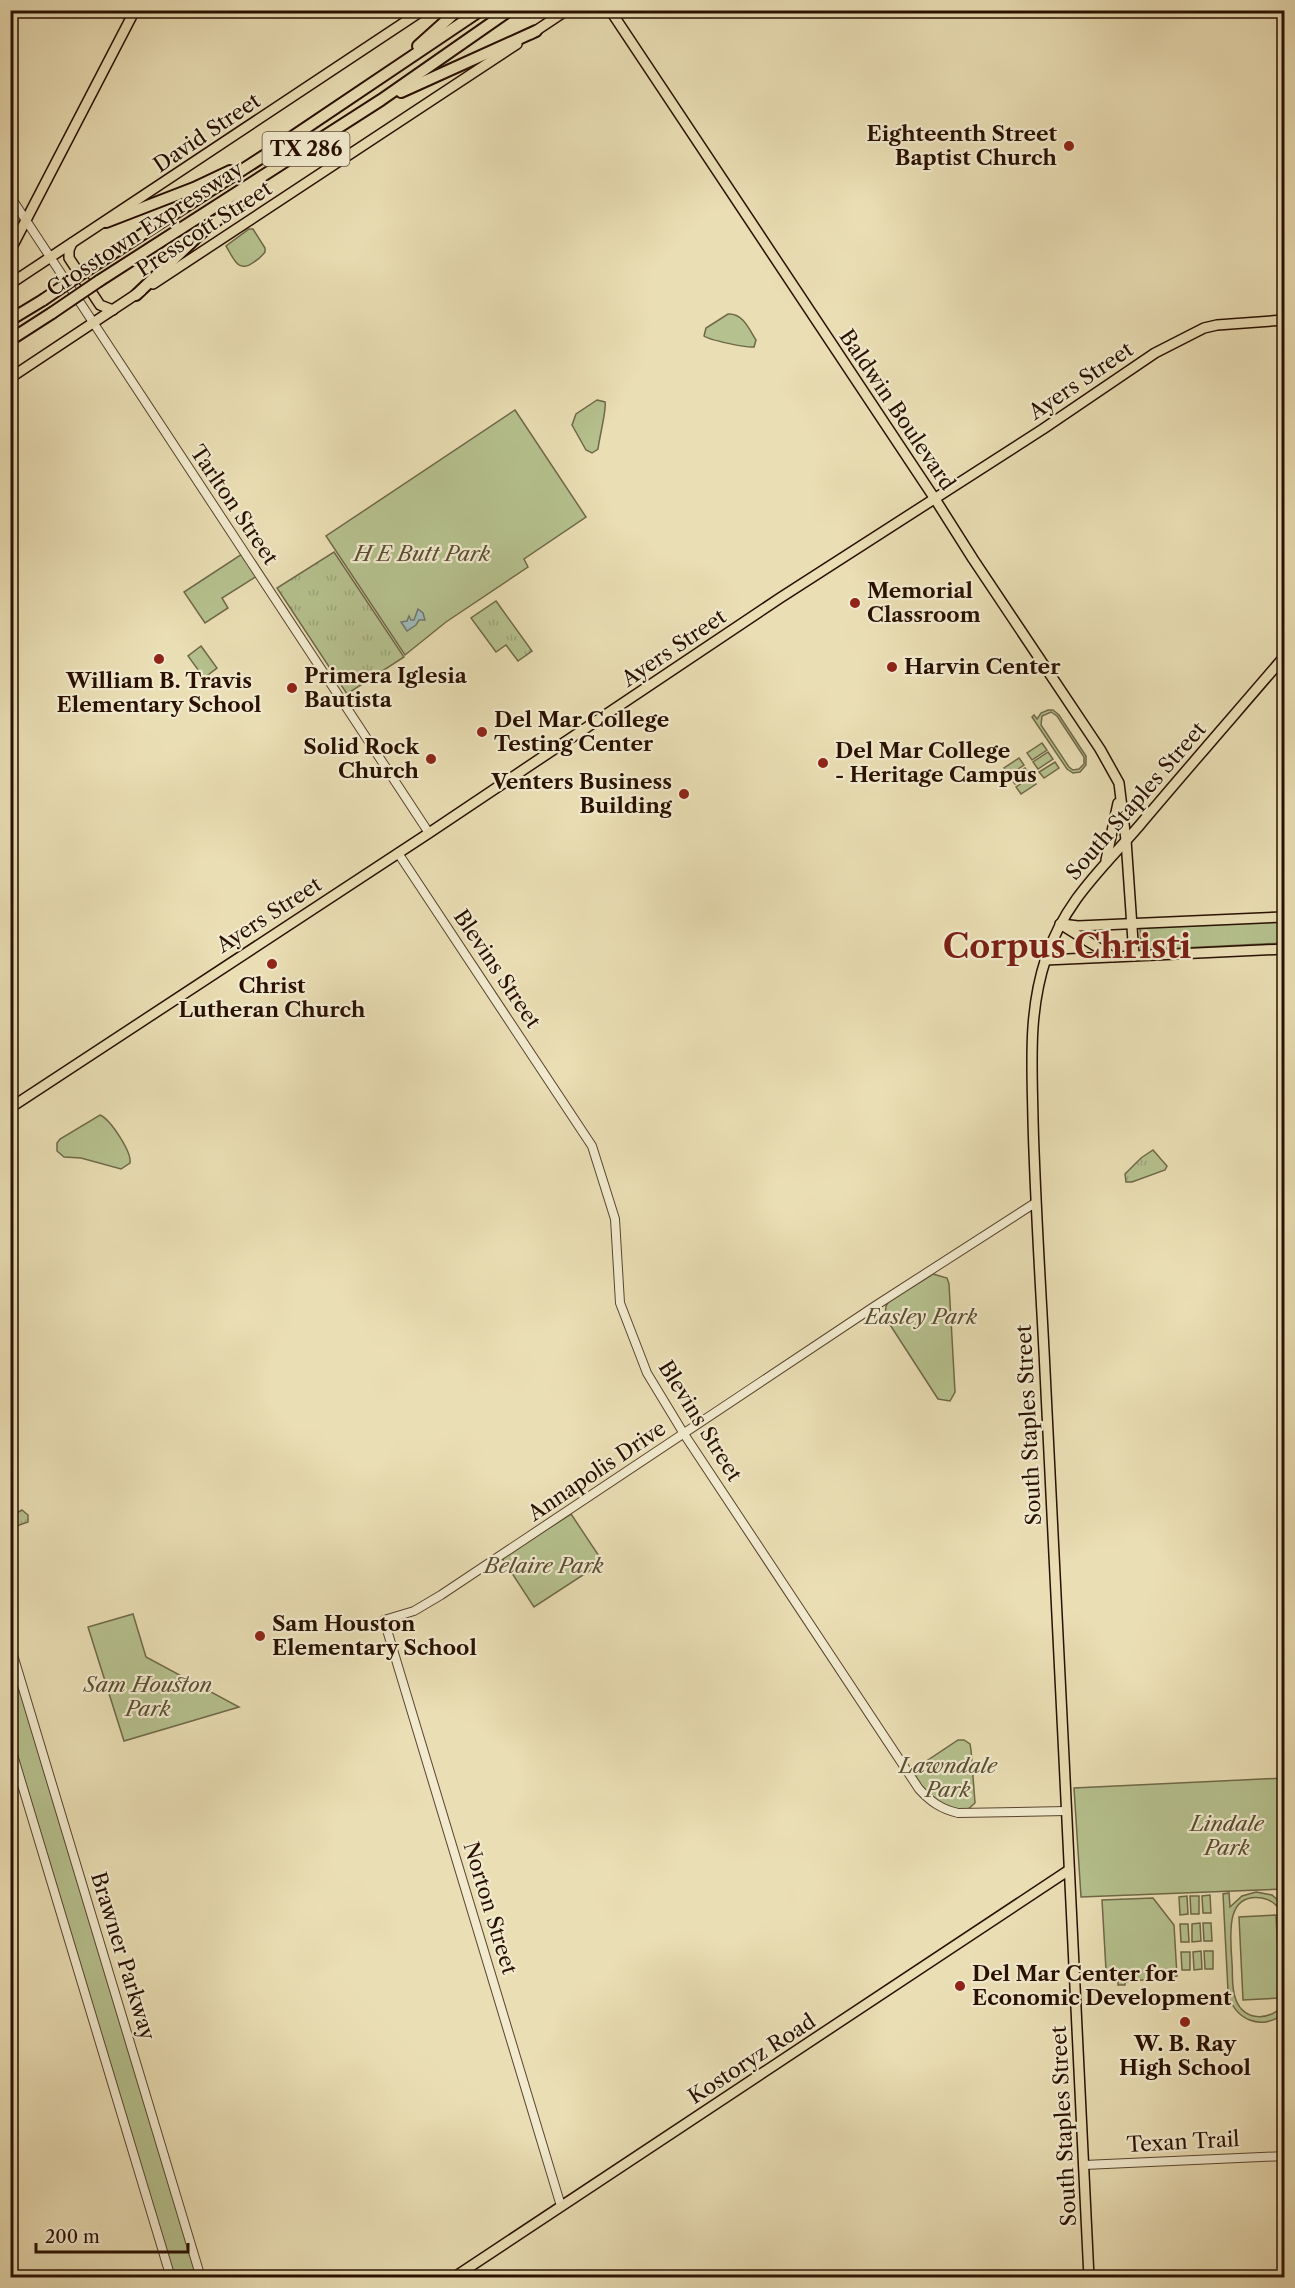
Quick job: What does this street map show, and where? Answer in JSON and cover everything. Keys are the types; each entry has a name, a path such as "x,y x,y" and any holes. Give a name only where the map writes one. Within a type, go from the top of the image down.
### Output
{"highway":[{"path":"381,78 458,10"},
{"name":"Crosstown Expressway","path":"10,320 266,154 480,10"},
{"name":"Crosstown Expressway","path":"10,340 213,206 381,100 510,10"},
{"path":"381,100 536,31"},
{"path":"106,222 194,188 266,154"},
{"path":"136,295 200,234 298,154"}],"main road":[{"path":"10,251 135,10"},
{"name":"David Street","path":"10,284 423,10"},
{"name":"Presscott Street","path":"10,378 250,222 567,10"},
{"name":"Baldwin Boulevard","path":"610,10 1100,749 1119,783 1126,840 1134,956"},
{"path":"72,243 69,258 100,305 113,310"},
{"name":"Ayers Street","path":"10,1108 429,833 780,598 935,499 1155,353 1204,328 1284,320"},
{"name":"South Staples Street","path":"1089,2277 1051,1477 1035,1203 1031,1034 1034,1002 1045,960 1060,924 1089,880 1284,657"},
{"path":"1106,861 1120,792"},
{"path":"1060,924 1078,926 1284,917"},
{"path":"1060,924 1113,957"},
{"path":"1045,960 1284,949"},
{"name":"Kostoryz Road","path":"453,2277 1069,1870"}],"street":[{"name":"Tarlton Street","path":"10,196 429,833"},
{"name":"Blevins Street","path":"398,853 592,1146 615,1219 620,1302 647,1373 684,1434 919,1789 943,1810 958,1813 1066,1810"},
{"name":"Annapolis Drive","path":"384,1620 414,1611 441,1595 1035,1203"},
{"name":"Norton Street","path":"384,1620 561,2206"},
{"name":"Brawner Parkway","path":"10,1645 201,2277"},
{"path":"10,1744 171,2277"},
{"name":"Texan Trail","path":"1084,2165 1284,2156"}],"green space":[{"path":"249,229 253,229 265,248 265,252 249,265 240,266 226,246"},
{"path":"728,314 742,319 756,340 754,347 713,340 704,336 706,328"},
{"path":"597,400 605,402 605,410 598,449 592,453 586,450 572,425 576,414"},
{"name":"H E Butt Park","path":"515,410 586,517 524,559 528,567 446,622 405,655 326,536"},
{"path":"334,552 404,657 347,694 277,588"},
{"path":"242,554 257,576 222,598 228,608 205,623 184,592"},
{"path":"496,601 532,651 518,661 506,645 496,652 471,618"},
{"path":"201,646 217,668 204,678 188,656"},
{"path":"1053,710 1059,715 1086,756 1086,765 1080,772 1073,773 1067,769 1032,717 1034,715 1037,719 1041,713","holes":["1051,712 1057,716 1084,757 1084,764 1079,769 1073,770 1069,767 1041,725 1042,716"]},
{"path":"1042,743 1047,750 1032,760 1027,753"},
{"path":"1048,752 1053,759 1038,769 1033,762"},
{"path":"1019,758 1024,765 1009,775 1004,768"},
{"path":"1055,762 1059,768 1044,778 1039,772"},
{"path":"1025,768 1030,775 1015,784 1010,778"},
{"path":"1031,777 1036,784 1021,794 1016,787"},
{"path":"1284,921 1284,943 1141,950 1140,928"},
{"path":"100,1115 114,1129 128,1151 130,1163 121,1169 81,1158 64,1157 57,1151 57,1143 60,1139"},
{"path":"1153,1150 1167,1166 1165,1170 1126,1182 1125,1174"},
{"name":"Easley Park","path":"933,1274 947,1278 949,1284 955,1392 950,1401 938,1399 885,1317 889,1301"},
{"path":"22,1510 28,1515 28,1522 11,1528 11,1516"},
{"name":"Belaire Park","path":"571,1514 603,1562 534,1607 502,1558"},
{"name":"Sam Houston Park","path":"133,1614 146,1657 239,1707 124,1741 88,1627"},
{"path":"10,1656 198,2277 174,2277 11,1735"},
{"name":"Lawndale Park","path":"958,1740 964,1740 970,1744 971,1750 975,1803 967,1810 950,1807 935,1799 922,1787 914,1772 916,1768"},
{"name":"Lindale Park","path":"1284,1778 1284,1889 1081,1897 1074,1788"},
{"path":"1256,1892 1272,1895 1284,1906 1284,1919 1276,1905 1266,1899 1249,1898 1241,1902 1232,1920 1233,1986 1234,1996 1240,2007 1252,2015 1258,2017 1273,2014 1284,2004 1284,2013 1267,2022 1258,2022 1242,2016 1235,2009 1228,1991 1223,1894 1229,1893 1230,1907 1242,1896"},
{"path":"1210,1895 1211,1913 1203,1913 1202,1896"},
{"path":"1187,1896 1188,1914 1180,1915 1179,1897"},
{"path":"1190,1896 1199,1896 1199,1914 1191,1914"},
{"path":"1153,1898 1174,1925 1177,1976 1125,1982 1125,1985 1118,1985 1118,1978 1113,1978 1106,1970 1102,1900"},
{"path":"1276,1915 1280,1998 1243,2000 1239,1917"},
{"path":"1200,1923 1201,1941 1192,1942 1192,1924"},
{"path":"1203,1923 1211,1923 1212,1941 1204,1941"},
{"path":"1180,1924 1188,1924 1189,1942 1181,1942"},
{"path":"1201,1951 1202,1969 1194,1970 1193,1952"},
{"path":"1204,1951 1213,1951 1213,1969 1205,1969"},
{"path":"1181,1952 1190,1952 1190,1970 1182,1970"}],"water":[{"path":"418,609 423,613 425,620 419,620 407,631 401,622 407,621 409,616 411,620 414,620"}],"place":[{"name":"Eighteenth Street Baptist Church","path":"1069,146"},
{"name":"Memorial Classroom","path":"855,603"},
{"name":"William B. Travis Elementary School","path":"159,659"},
{"name":"Harvin Center","path":"892,667"},
{"name":"Primera Iglesia Bautista","path":"292,688"},
{"name":"Del Mar College Testing Center","path":"482,732"},
{"name":"Solid Rock Church","path":"431,759"},
{"name":"Del Mar College - Heritage Campus","path":"823,763"},
{"name":"Venters Business Building","path":"684,794"},
{"name":"Christ Lutheran Church","path":"272,964"},
{"name":"Sam Houston Elementary School","path":"260,1636"},
{"name":"Del Mar Center for Economic Development","path":"960,1986"},
{"name":"W. B. Ray High School","path":"1185,2022"}],"district":[{"name":"Corpus Christi","path":"1067,946"}]}
